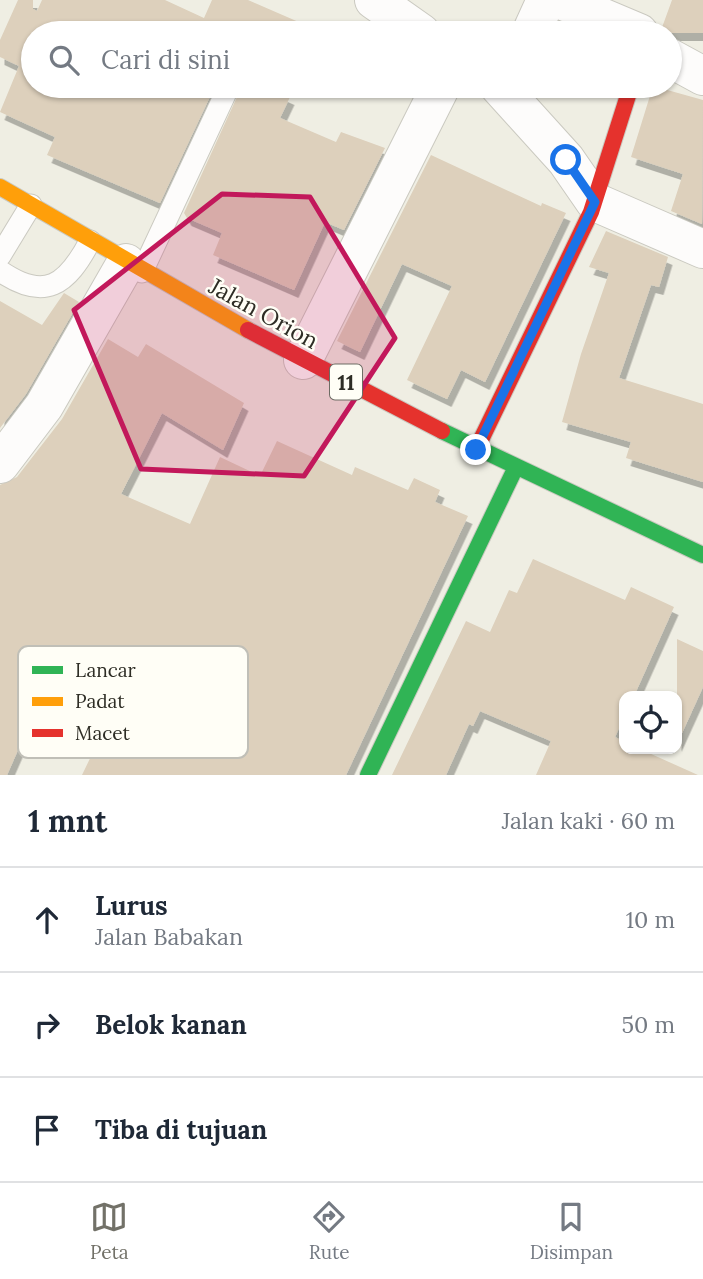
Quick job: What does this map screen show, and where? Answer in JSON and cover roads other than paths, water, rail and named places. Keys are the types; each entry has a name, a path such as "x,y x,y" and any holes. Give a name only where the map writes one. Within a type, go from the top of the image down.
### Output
{"main road":[{"path":"476,450 589,215 627,98"},
{"name":"Jalan Orion","path":"0,187 134,267 303,360 476,450 703,555"},
{"path":"368,775 515,469"}],"street":[{"path":"374,0 404,21"},
{"path":"536,21 546,0"},
{"path":"561,0 611,21"},
{"path":"682,65 703,76"},
{"path":"303,360 435,98"},
{"path":"513,98 566,160 589,215 703,249"},
{"path":"0,464 44,406 134,267"}],"lane":[{"path":"134,267 223,98"},
{"path":"0,256 31,205"},
{"path":"0,271 34,288 52,286 77,266 90,241"}]}
